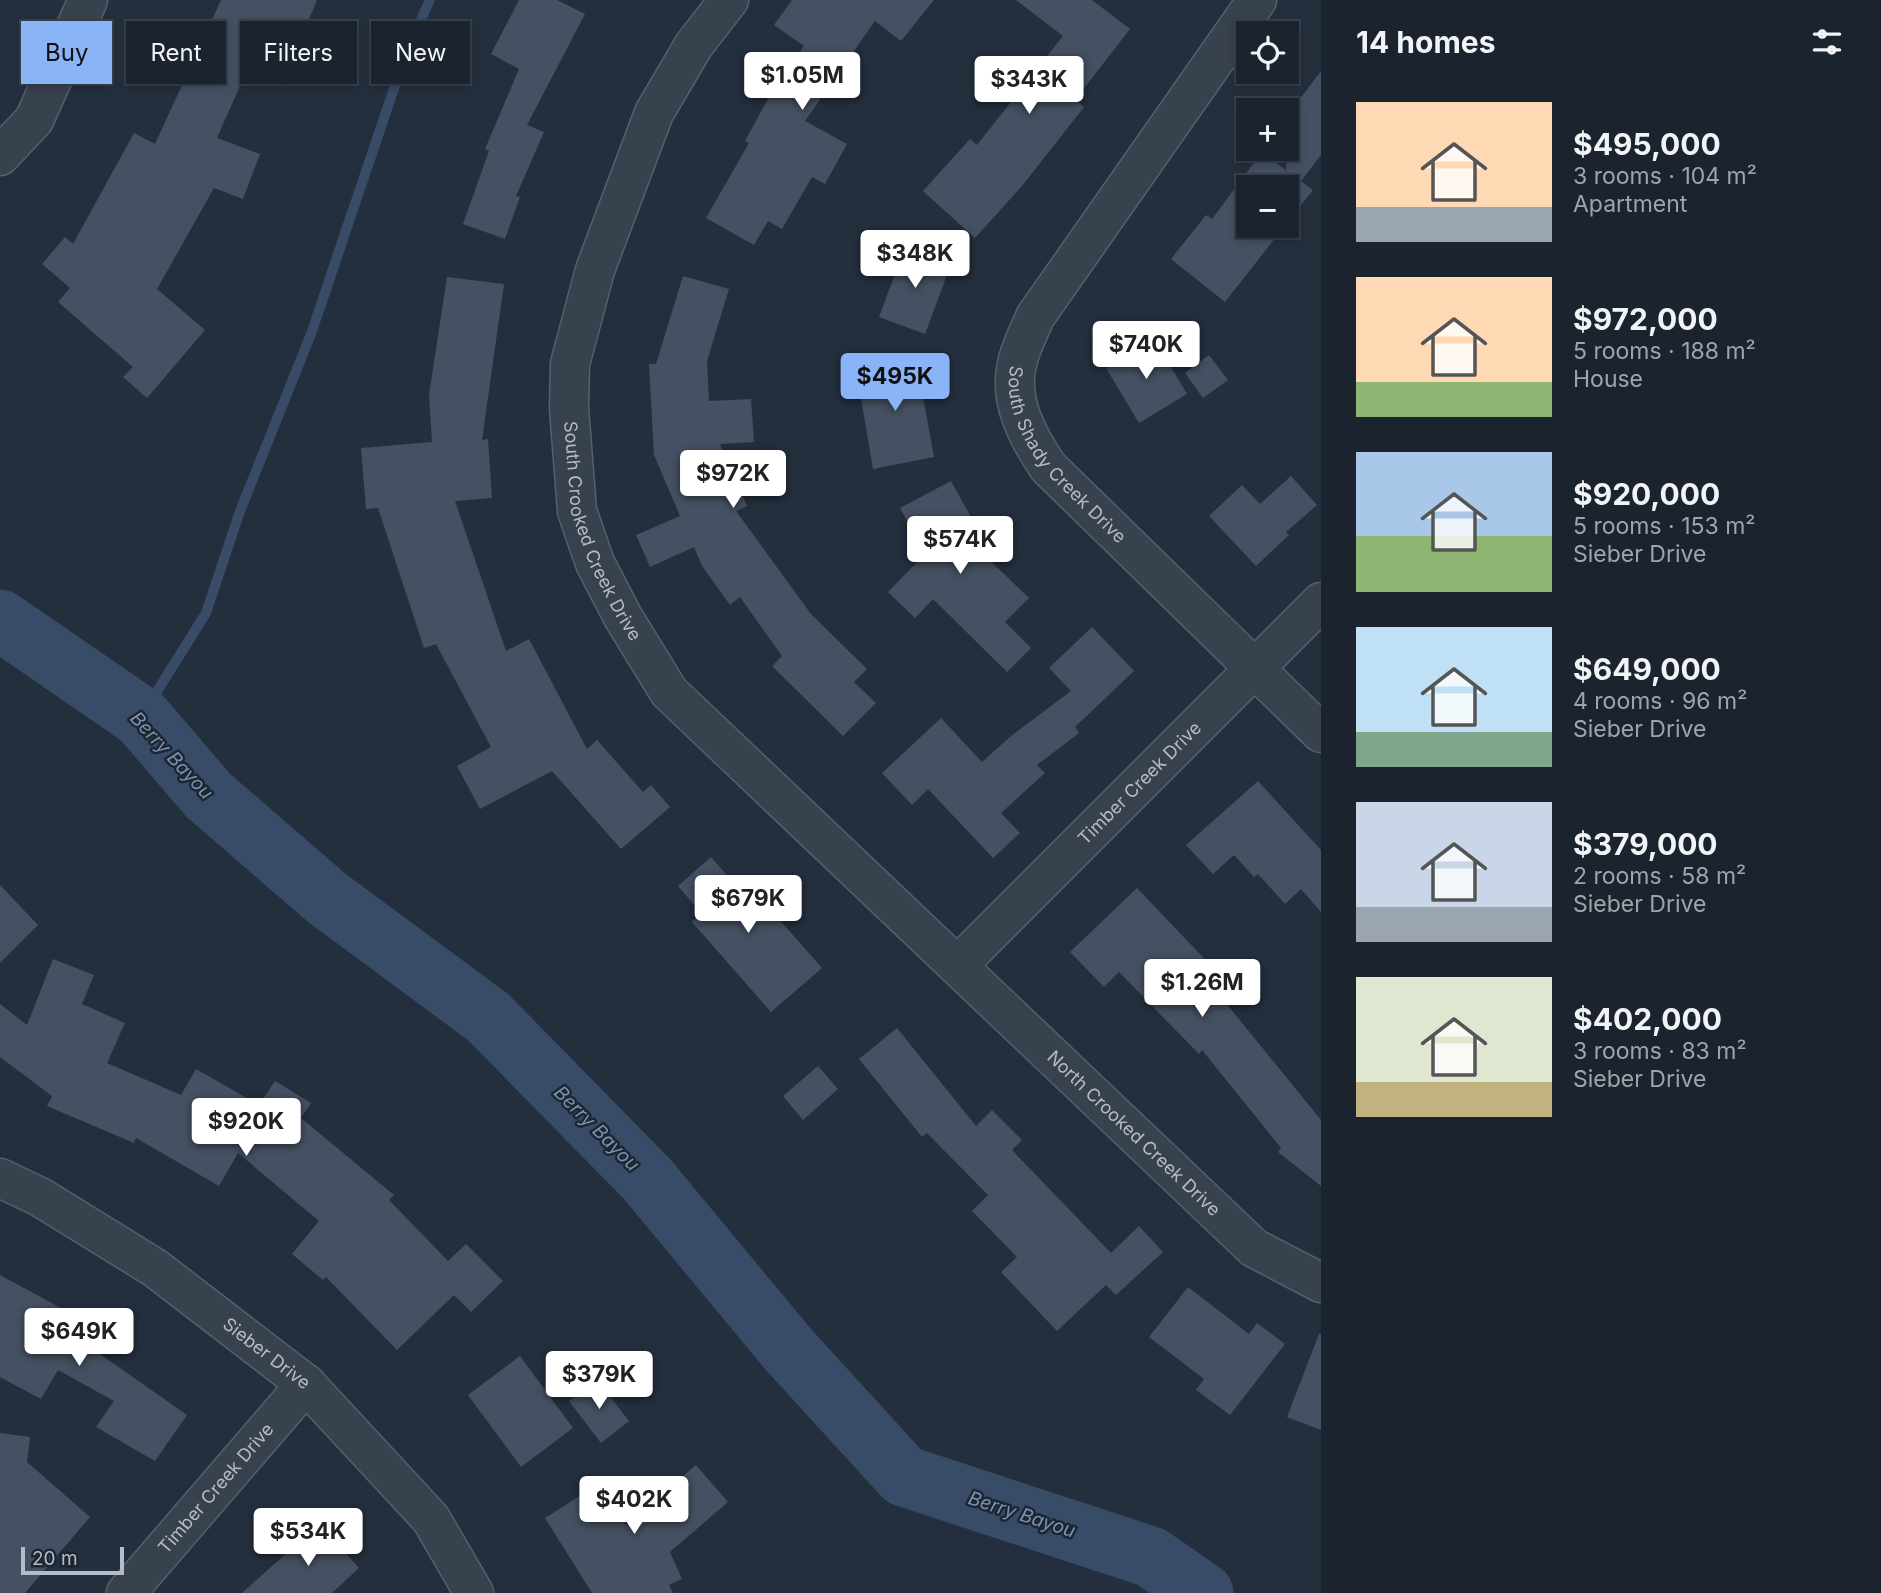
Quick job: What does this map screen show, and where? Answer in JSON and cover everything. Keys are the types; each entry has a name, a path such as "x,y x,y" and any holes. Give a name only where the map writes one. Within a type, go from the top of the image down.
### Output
{"street":[{"path":"0,156 34,120 88,0"},
{"name":"South Crooked Creek Drive","path":"729,0 694,45 654,113 595,270 570,364 569,408 577,511 601,574 623,617 669,691 958,965"},
{"name":"South Shady Creek Drive","path":"1257,0 1035,317 1016,365 1017,397 1027,436 1048,467 1321,733"},
{"name":"Timber Creek Drive","path":"958,965 1321,602"},
{"name":"North Crooked Creek Drive","path":"958,965 1254,1248 1321,1283"},
{"name":"Sieber Drive","path":"0,1178 40,1196 155,1268 306,1384 431,1519 474,1593"},
{"name":"Timber Creek Drive","path":"125,1593 306,1384"}],"building":[{"path":"221,0 317,0 308,21 240,21 241,84 217,138 260,154 243,199 214,188 157,289 205,330 147,398 123,377 133,367 58,302 70,288 42,264 65,237 73,244 134,133 155,144 182,84 226,84 226,21 211,21"},
{"path":"519,0 557,0 585,14 527,125 544,132 516,196 520,197 505,239 463,224 489,151 485,149 519,69 491,54"},
{"path":"792,0 934,0 901,41 875,21 805,121 847,144 825,184 812,177 782,229 768,221 754,245 706,218 749,143 745,141 769,97 804,46 774,25"},
{"path":"1016,0 1092,0 1130,29 1075,100 1084,107 1022,186 975,238 923,191 970,139 977,145 1063,36"},
{"path":"1321,71 1321,155 1301,181 1313,190 1299,208 1299,175 1245,175 1255,161 1274,161 1286,170 1286,161 1299,161 1299,100"},
{"path":"1236,187 1236,238 1276,238 1225,302 1171,259 1206,215 1212,219"},
{"path":"905,247 951,264 925,334 879,317"},
{"path":"683,276 729,289 707,361 709,401 751,399 754,442 720,444 747,506 736,511 811,614 867,669 854,682 876,703 843,736 772,666 782,656 740,597 730,605 702,566 694,547 650,567 636,535 680,516 654,455 649,364 656,364"},
{"path":"447,277 504,284 482,440 488,439 492,498 455,501 506,651 529,639 587,749 597,740 643,792 651,785 670,807 621,849 552,771 480,809 457,766 491,747 436,644 424,648 378,508 366,509 361,448 432,442 429,395"},
{"path":"1154,339 1187,394 1139,423 1106,368"},
{"path":"1209,355 1228,380 1203,398 1185,373"},
{"path":"916,358 934,457 873,469 856,369"},
{"path":"1291,476 1317,505 1286,532 1289,535 1256,566 1209,516 1242,485 1260,504"},
{"path":"951,481 982,537 972,543 1029,598 1005,622 1031,648 1007,672 933,599 915,618 888,592 925,554 900,508"},
{"path":"1092,627 1134,671 1075,727 1079,733 1037,765 1045,773 1001,813 1020,833 993,858 928,789 912,805 882,773 941,718 982,762 1011,736 1071,691 1049,668"},
{"path":"1258,781 1321,850 1321,912 1301,889 1285,904 1258,874 1254,877 1234,855 1213,874 1186,845"},
{"path":"711,857 731,880 739,874 822,968 771,1012 692,922 701,913 678,886"},
{"path":"0,885 38,925 0,963"},
{"path":"1137,888 1236,992 1225,1002 1321,1120 1321,1186 1278,1152 1281,1148 1202,1050 1199,1054 1119,972 1104,987 1070,952"},
{"path":"53,959 94,975 82,1004 125,1023 107,1063 181,1095 196,1069 259,1105 275,1081 311,1103 301,1118 394,1195 389,1200 448,1261 466,1244 503,1281 471,1312 454,1295 397,1350 326,1277 323,1280 292,1254 319,1221 238,1153 219,1186 136,1138 134,1143 47,1106 52,1096 0,1057 0,1004 27,1025"},
{"path":"897,1028 976,1126 992,1110 1022,1140 1012,1150 1111,1253 1139,1226 1163,1252 1116,1295 1106,1285 1057,1331 1001,1272 1017,1257 972,1211 988,1195 927,1133 922,1137 859,1059"},
{"path":"818,1066 838,1089 803,1120 783,1096"},
{"path":"0,1275 107,1333 97,1352 187,1415 155,1461 96,1427 114,1401 58,1370 41,1399 0,1377"},
{"path":"1188,1287 1249,1334 1257,1323 1285,1344 1230,1415 1196,1390 1204,1379 1149,1337"},
{"path":"1321,1334 1321,1430 1287,1417"},
{"path":"520,1356 573,1428 521,1467 468,1395"},
{"path":"597,1380 629,1421 601,1443 569,1401"},
{"path":"0,1433 30,1437 27,1462 90,1517 25,1593 0,1593"},
{"path":"696,1465 728,1502 670,1552 682,1579 669,1585 673,1593 592,1593 545,1518 600,1483 626,1525"},
{"path":"319,1524 359,1568 332,1593 242,1593"}],"waterway":[{"path":"141,717 206,613 240,511 311,334 407,50 430,0"},
{"name":"Berry Bayou","path":"0,620 141,717 209,796 327,898 488,1017 647,1179 788,1349 904,1476 1151,1557 1203,1593"}]}
